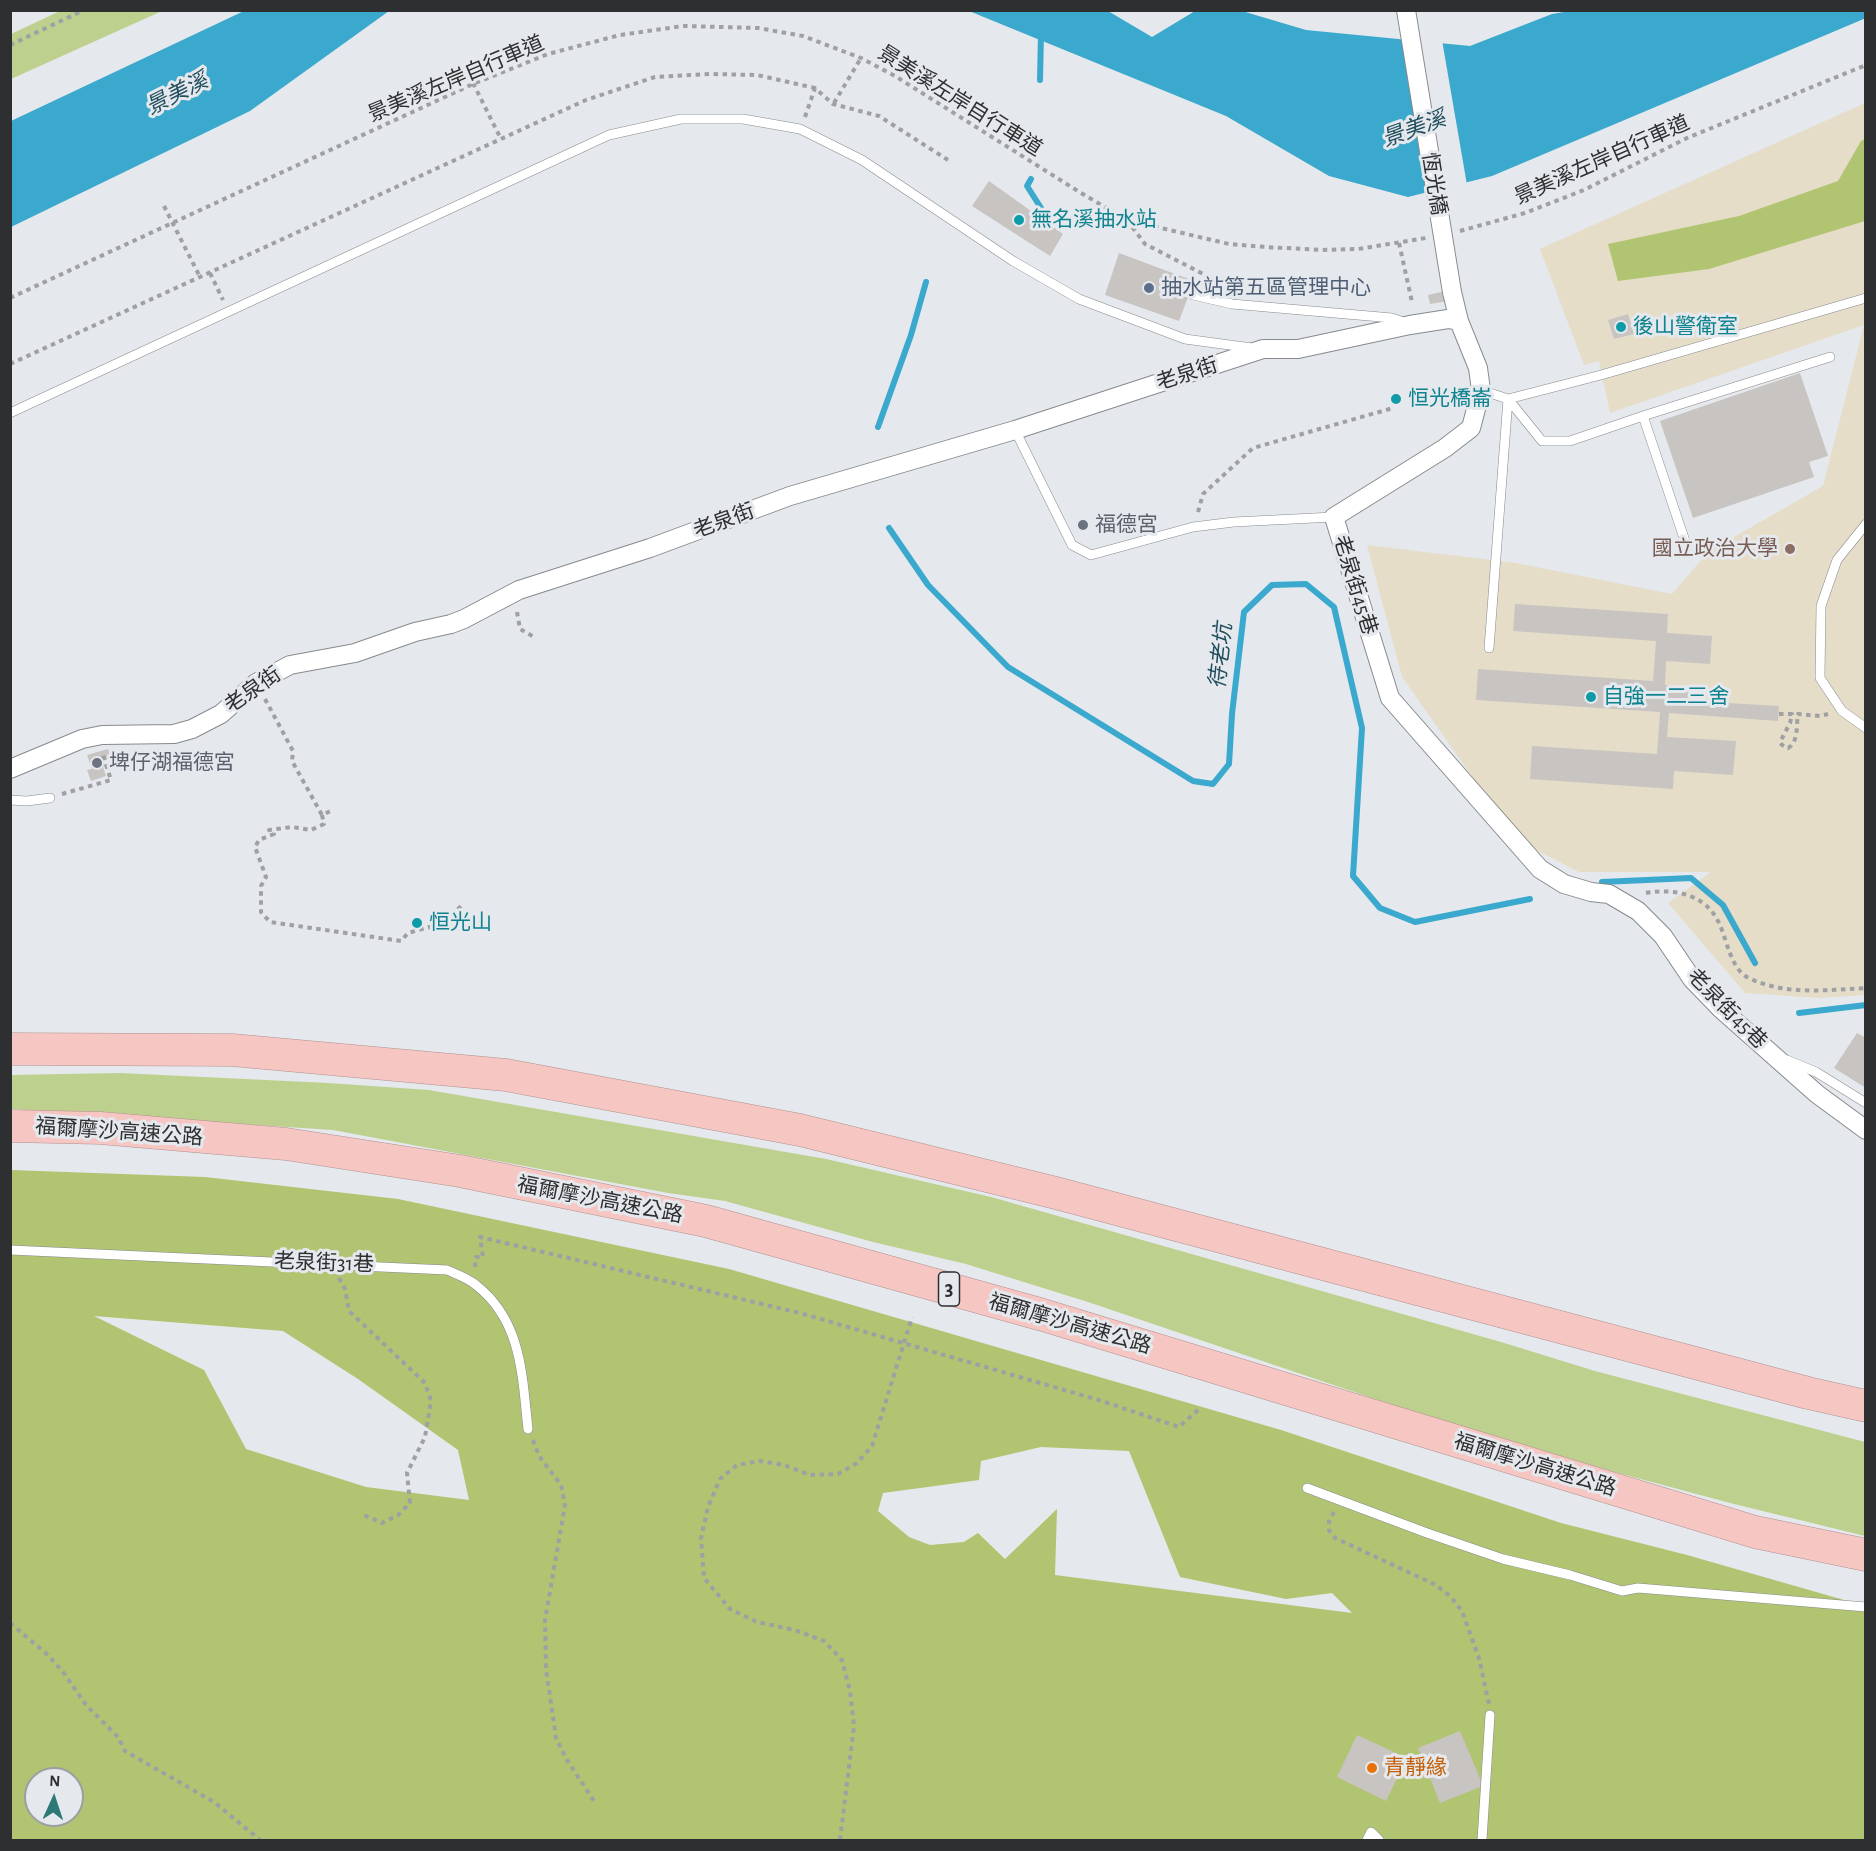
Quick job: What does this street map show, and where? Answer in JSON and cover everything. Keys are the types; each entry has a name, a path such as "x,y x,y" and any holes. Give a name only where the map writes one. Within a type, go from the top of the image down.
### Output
{"highway":[{"path":"10,1049 232,1050 506,1075 800,1130 1056,1193 1796,1390 1866,1406"},
{"name":"福爾摩沙高速公路","path":"10,1126 100,1128 286,1144 460,1171 706,1221 1043,1315 1755,1532 1866,1555"},
{"path":"1755,1532 1866,1567"}],"street":[{"name":"恆光橋","path":"1406,10 1452,292 1459,321"},
{"name":"老泉街","path":"10,769 82,739 102,735 174,734 192,729 220,714 256,683 290,665 345,656 415,632 451,624 506,596 650,548 790,496 1015,430 1263,349 1298,350 1410,325 1448,319 1459,321"},
{"name":"老泉街45巷","path":"1459,321 1478,368 1481,390 1472,428 1334,518 1390,698 1540,869 1564,884 1600,893 1638,911 1663,936 1692,979 1721,1009 1817,1094 1866,1130"}],"lane":[{"path":"10,412 609,135 681,119 743,119 800,129 862,159 1014,261 1078,299 1185,339 1263,349"},
{"path":"1189,294 1232,304 1392,318 1410,325"},
{"path":"1508,399 1601,375 1866,298"},
{"path":"1481,390 1508,399 1542,441 1570,441 1830,357"},
{"path":"1490,648 1508,399"},
{"path":"1642,416 1686,544"},
{"path":"1015,430 1072,545 1091,555 1193,527 1234,522 1334,518"},
{"path":"1866,524 1837,560 1821,606 1820,678 1842,711 1866,728"},
{"path":"10,800 27,801 50,798"},
{"path":"1773,1055 1816,1072 1866,1103"},
{"name":"老泉街31巷","path":"10,1250 447,1270 474,1283 492,1299 508,1321 520,1360 528,1429"},
{"path":"1307,1488 1503,1559 1570,1575 1622,1591 1638,1588 1866,1607"},
{"path":"1482,1840 1490,1715"},
{"path":"1367,1840 1371,1832 1379,1840"}],"path":[{"path":"10,45 84,10"},
{"name":"景美溪左岸自行車道","path":"10,298 473,84 548,54 620,35 683,26 758,28 803,36 861,58 895,75 1127,220 1229,244 1266,248 1358,249 1434,237"},
{"path":"833,104 861,58"},
{"name":"景美溪左岸自行車道","path":"1455,232 1525,213 1574,194 1687,138 1866,65"},
{"path":"465,68 501,139"},
{"path":"800,129 815,88"},
{"path":"164,206 200,277"},
{"path":"1127,220 1144,243 1207,276 1255,293"},
{"path":"1399,243 1412,302"},
{"path":"210,273 228,312"},
{"path":"1193,527 1203,494 1253,448 1393,408"},
{"path":"506,596 517,613 520,629 534,637"},
{"path":"269,708 293,751 292,761 322,815 324,824 311,830 292,827 268,830 274,834 260,840 255,847 266,877 261,886 261,912 270,922 401,941 408,933 444,923 462,906"},
{"path":"1779,714 1791,714 1790,723 1780,742 1788,748 1793,745 1798,714 1820,716 1842,711"},
{"path":"50,798 111,780 101,748"},
{"path":"322,815 333,810"},
{"path":"1600,893 1628,896 1659,891 1680,892 1697,899 1714,913 1735,965 1745,976 1777,988 1808,992 1866,988"},
{"path":"474,1283 476,1257 483,1257 480,1237 800,1313 1102,1401 1179,1427 1198,1410"},
{"path":"330,1263 345,1289 349,1311 424,1383 431,1401 425,1437 407,1473 410,1503 398,1515 382,1523 366,1515 363,1521"},
{"path":"840,1840 854,1726 850,1691 842,1660 824,1641 795,1630 757,1622 730,1609 704,1578 701,1538 708,1507 720,1479 737,1465 760,1461 784,1465 810,1475 838,1474 857,1463 872,1446 912,1317"},
{"path":"528,1429 539,1456 561,1485 565,1505 545,1620 546,1669 556,1738 567,1760 594,1801"},
{"path":"1340,1501 1329,1521 1329,1530 1335,1538 1436,1585 1451,1597 1462,1611 1479,1658 1489,1696 1490,1715"},
{"path":"10,1623 48,1655 86,1705 118,1737 125,1751 214,1802 258,1840"}],"shaded area":[{"name":"國立政治大學","path":"1865,103 1865,995 1818,998 1745,993 1668,903 1711,872 1579,872 1530,847 1491,803 1402,677 1367,545 1516,563 1672,594 1708,552 1823,486 1864,325 1610,413 1599,361 1584,365 1540,249"}],"green space":[{"path":"60,11 162,11 11,79 11,34"},
{"path":"1865,139 1865,221 1709,269 1618,281 1608,244 1739,216 1838,181 1861,141"},
{"path":"120,1073 429,1090 826,1159 991,1197 1501,1342 1595,1371 1865,1442 1865,1536 1730,1503 1499,1441 1088,1302 966,1264 873,1242 725,1201 668,1193 333,1130 11,1109 11,1075"},
{"path":"11,1170 205,1177 398,1199 729,1269 1281,1430 1561,1523 1687,1555 1865,1606 1865,1840 11,1840","holes":["94,1316 283,1331 358,1379 458,1450 469,1500 366,1487 246,1449 204,1370","1041,1447 1129,1451 1180,1577 1286,1599 1332,1593 1352,1613 1055,1575 1057,1509 1005,1559 978,1533 964,1542 930,1545 909,1537 878,1511 883,1493 979,1480 981,1461"]}],"water":[{"name":"景美溪","path":"246,10 389,11 250,111 11,227 11,121"},
{"name":"景美溪","path":"1865,10 1866,18 1492,176 1408,197 1329,176 1226,116 969,11 1108,11 1152,37 1195,11 1242,11 1306,30 1470,46 1552,14 1570,11"}],"pier":[{"path":"1402,36 1442,40 1467,185 1431,194"}],"building":[{"name":"無名溪抽水站","path":"989,181 1063,234 1050,256 972,206"},
{"name":"抽水站第五區管理中心","path":"1119,253 1194,281 1179,321 1105,295"},
{"path":"1446,291 1448,301 1430,304 1428,295"},
{"name":"後山警衛室","path":"1628,314 1634,334 1614,339 1608,320"},
{"path":"1800,373 1828,456 1809,462 1814,477 1693,518 1660,421"},
{"name":"自強一二三舍","path":"1515,604 1668,614 1667,633 1712,636 1710,664 1666,661 1665,685 1687,686 1687,692 1702,693 1710,702 1779,706 1778,721 1669,713 1667,737 1736,741 1733,775 1674,771 1673,789 1530,779 1532,746 1657,754 1660,712 1476,700 1478,669 1653,681 1656,641 1513,631"},
{"name":"埤仔湖福德宮","path":"108,749 111,758 103,761 106,776 91,781 87,770 92,769 87,755"},
{"path":"1857,1033 1866,1038 1866,1088 1834,1068"},
{"path":"1460,1731 1483,1786 1440,1803 1418,1748"},
{"name":"青靜緣","path":"1357,1735 1407,1758 1386,1801 1337,1777"}],"waterway":[{"name":"待老坑","path":"1040,80 1041,33"},
{"name":"待老坑","path":"1031,179 1027,186 1048,219"},
{"name":"待老坑","path":"878,427 911,335 926,282"},
{"name":"待老坑","path":"889,528 928,585 1008,667 1193,781 1213,784 1229,764 1232,714 1244,612 1272,585 1306,584 1334,607 1362,728 1353,876 1380,908 1415,922 1530,899"},
{"name":"待老坑","path":"1602,882 1691,878 1723,905 1755,963"},
{"name":"待老坑","path":"1799,1013 1866,1005"}],"place":[{"name":"無名溪抽水站","path":"1019,220"},
{"name":"抽水站第五區管理中心","path":"1149,288"},
{"name":"後山警衛室","path":"1621,327"},
{"name":"恒光橋崙","path":"1396,399"},
{"name":"福德宮","path":"1083,525"},
{"name":"國立政治大學","path":"1790,549"},
{"name":"自強一二三舍","path":"1591,697"},
{"name":"埤仔湖福德宮","path":"97,763"},
{"name":"恒光山","path":"417,923"},
{"name":"青靜緣","path":"1372,1768"}]}
